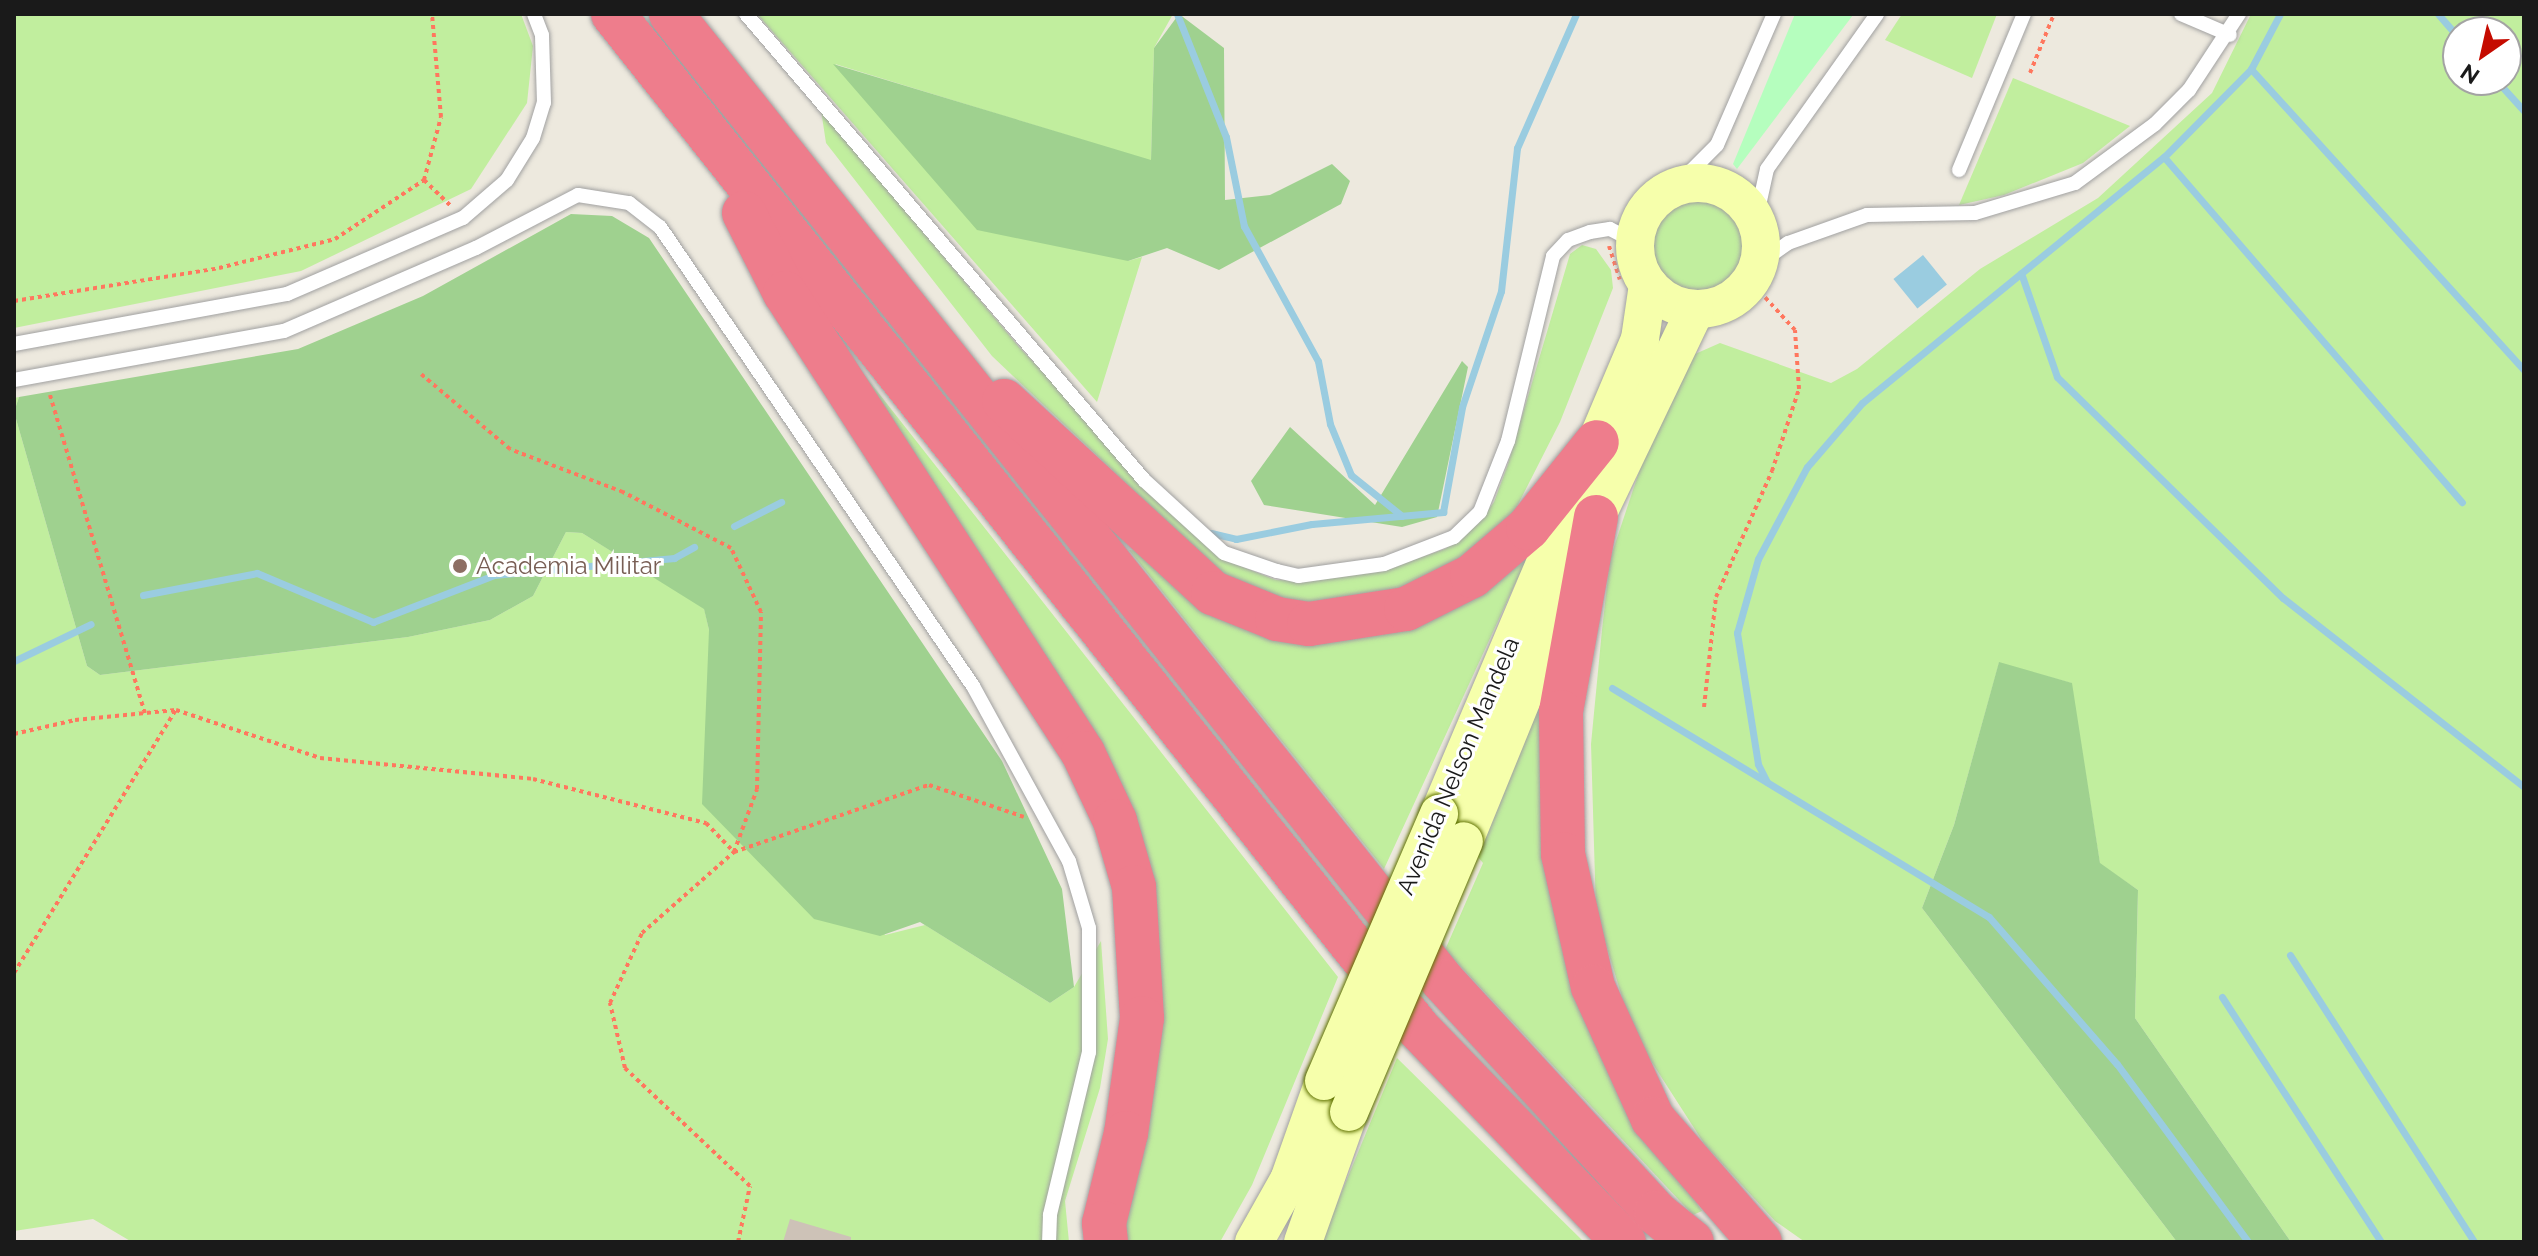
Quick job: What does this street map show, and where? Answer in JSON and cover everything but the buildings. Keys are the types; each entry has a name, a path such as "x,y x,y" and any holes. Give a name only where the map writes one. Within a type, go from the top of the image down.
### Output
{"highway":[{"path":"613,14 701,129 1418,1028 1624,1242"},
{"path":"671,14 897,303 1443,981 1656,1213 1692,1242"},
{"path":"701,129 785,293 1083,753 1115,821 1134,887 1143,976 1128,1119 1104,1223 1106,1242"},
{"path":"897,303 1175,564 1213,593 1277,619 1309,624 1378,616 1450,589 1528,528 1597,442"},
{"path":"1596,517 1561,712 1563,854 1593,987 1653,1119 1760,1242"}],"main road":[{"path":"1695,181 1723,187 1756,219 1756,272 1727,304 1695,310 1669,302 1648,285 1635,242 1655,199 1675,187 1695,181"},
{"name":"Avenida Nelson Mandela","path":"1303,1242 1452,828 1597,442 1640,339 1648,285"},
{"name":"Avenida Nelson Mandela","path":"1254,1242 1289,1180 1324,1081 1452,828 1695,310"}],"lane":[{"path":"14,344 287,294 463,218 507,180 533,138 544,103 542,35 534,14"},
{"path":"746,14 1144,480 1224,553 1277,571 1298,576 1384,564 1437,546 1463,529 1480,512 1508,441 1553,256 1568,240 1590,232 1610,229 1635,242"},
{"path":"1675,187 1717,145 1774,14"},
{"path":"1756,219 1767,169 1877,14"},
{"path":"1959,170 2024,14"},
{"path":"2181,14 2230,35"},
{"path":"1756,272 1788,243 1867,215 1975,213 2075,183 2155,124 2230,35 2239,14"},
{"path":"14,380 284,331 476,248 578,195 629,203 660,227 973,686 1052,827 1089,928 1089,1052 1050,1215 1049,1242"}],"path":[{"path":"14,301 219,268 335,239 424,180 441,117 432,14"},
{"path":"2030,73 2054,14"},
{"path":"424,180 463,218"},
{"path":"1704,707 1716,597 1772,471 1799,389 1795,330 1756,272"},
{"path":"421,374 510,449 623,492 731,548 761,612 757,789 734,852"},
{"path":"50,395 145,713"},
{"path":"14,734 176,710 320,758 562,786 706,823 734,852"},
{"path":"14,973 176,710"},
{"path":"738,1242 750,1186 625,1068 610,1003 642,933 734,852 929,785 1052,827"}],"green space":[{"path":"14,14 521,14 533,46 527,103 471,189 301,271 14,328"},
{"path":"757,14 1173,14 1154,48 1151,161 835,64 1128,261 1142,257 1097,402"},
{"path":"1179,14 1224,48 1225,200 1270,195 1332,164 1350,181 1341,204 1219,270 1167,248 1128,261 977,230 833,64 1151,160 1154,48"},
{"path":"1795,14 1853,15 1737,169 1733,164"},
{"path":"1902,14 1997,14 1972,78 1885,40"},
{"path":"2251,14 2524,14 2524,1242 2291,1242 2135,1018 2138,890 2100,864 2071,683 1999,663 1954,825 1922,908 2177,1242 1805,1242 1775,1221 1705,1145 1633,1033 1596,912 1591,744 1610,559 1640,469 1686,358 1720,343 1831,383 1857,369 1980,269 2098,198 2212,93"},
{"path":"2013,78 2130,126 2083,163 2004,195 1959,205"},
{"path":"821,110 1019,347 1205,543 1238,565 1276,580 1309,581 1407,562 1445,549 1478,524 1494,502 1508,464 1570,254 1582,245 1596,249 1611,270 1613,288 1560,422 1503,534 1400,594 1305,607 1223,575 992,356 826,143"},
{"path":"1701,196 1719,200 1735,210 1745,226 1749,244 1745,262 1735,278 1719,288 1701,292 1683,288 1667,278 1657,262 1653,244 1657,226 1667,210 1683,200"},
{"path":"571,214 612,216 649,238 1002,761 1062,889 1074,987 1050,1003 920,922 880,936 814,919 702,804 709,630 704,609 582,533 566,532 533,596 490,620 408,637 100,675 87,666 14,412 19,397 298,349 423,296"},
{"path":"1462,361 1468,367 1437,517 1402,527 1264,505 1251,481 1290,427 1375,505"},
{"path":"858,367 1338,977 1252,1185 1220,1242 1120,1242 1152,925"},
{"path":"14,412 87,666 100,675 408,637 490,620 533,596 566,532 582,533 704,608 709,630 885,935 925,925 1050,1003 1074,987 1101,941 1108,1039 1100,1088 1065,1201 1069,1242 132,1242 93,1219 14,1231"},
{"path":"1129,550 1147,551 1293,633 1528,556 1384,869"},
{"path":"1550,660 1550,740 1620,1084 1702,1211 1693,1215 1445,950 1483,863 1478,857"},
{"path":"1999,662 2072,683 2100,863 2138,890 2135,1018 2291,1242 2177,1242 1922,908 1954,825"},
{"path":"1397,1058 1584,1242 1321,1242"}],"water":[{"path":"1923,255 1947,285 1917,308 1893,279"}],"waterway":[{"path":"1177,14 1226,137 1244,226 1318,361 1330,424 1351,475 1402,516"},
{"path":"1211,533 1236,539 1312,524 1443,512 1462,407 1501,291 1517,148 1576,14"},
{"path":"1767,782 1758,764 1737,633 1758,559 1807,467 1862,403 2164,157 2251,69 2280,14"},
{"path":"2438,14 2442,19"},
{"path":"2251,69 2524,370"},
{"path":"2510,96 2524,111"},
{"path":"2164,157 2462,502"},
{"path":"2021,273 2057,377 2283,598 2524,787"},
{"path":"734,526 781,502"},
{"path":"143,595 257,573 373,622 494,575 674,558 694,547"},
{"path":"14,661 91,624"},
{"path":"1612,688 1989,917 2117,1064 2248,1242"},
{"path":"2290,955 2474,1242"},
{"path":"2222,997 2381,1242"}],"place":[{"name":"Academia Militar","path":"460,566"}]}
